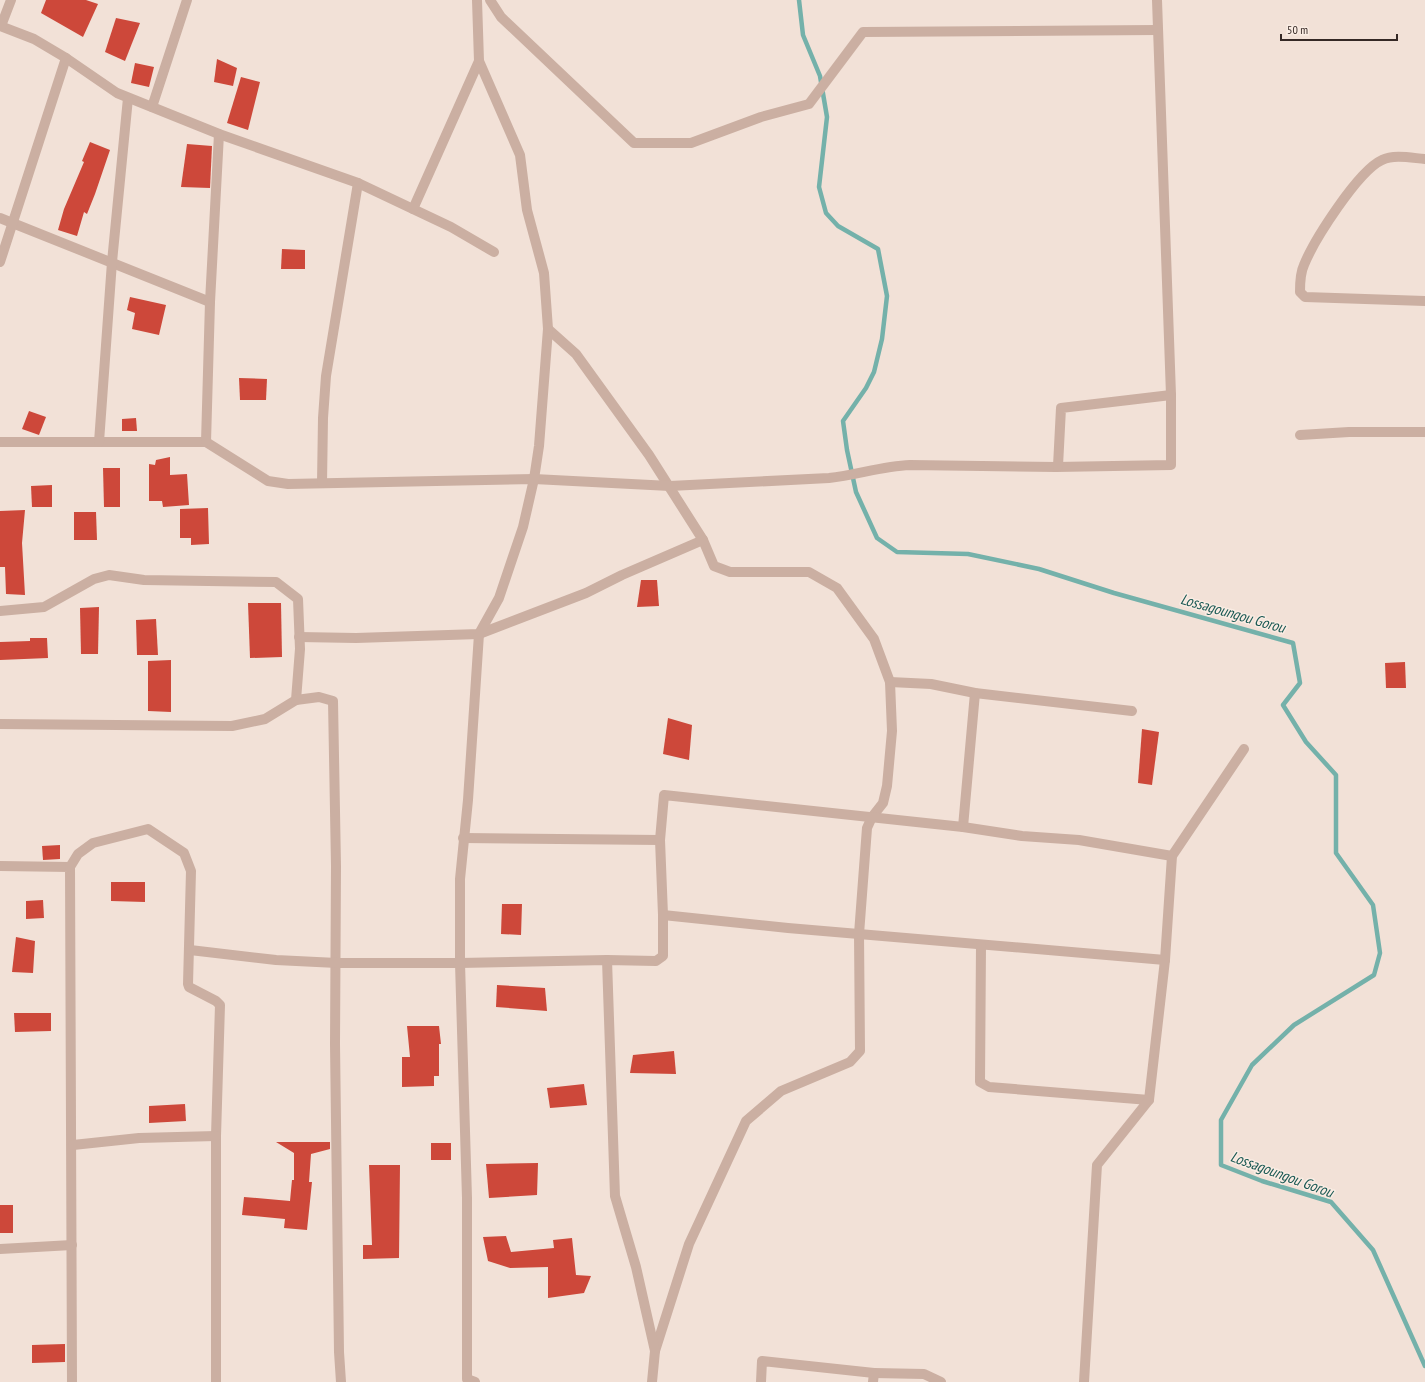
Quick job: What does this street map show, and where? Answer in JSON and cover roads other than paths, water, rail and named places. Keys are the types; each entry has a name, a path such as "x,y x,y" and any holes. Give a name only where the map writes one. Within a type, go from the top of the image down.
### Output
{"street":[{"path":"11,0 0,26 34,39 66,58 117,93 220,134 358,183 451,226 494,252"},
{"path":"152,108 187,0"},
{"path":"475,1382 466,1379 467,1198 460,963 460,879 468,800 479,634 499,598 523,528 534,479 548,328 544,273 527,210 520,155 479,61 477,0"},
{"path":"490,0 501,17 634,143 691,144 761,117 809,104 863,32 1158,30"},
{"path":"0,442 206,442 268,481 288,484 534,479 670,486 829,478 852,475 891,466 1171,465 1171,396 1157,0"},
{"path":"0,262 14,224 66,58"},
{"path":"413,209 479,61"},
{"path":"99,442 112,262 128,98"},
{"path":"206,442 210,302 220,134"},
{"path":"1425,159 1396,157 1382,160 1361,177 1312,247 1303,267 1300,292 1305,297 1425,301"},
{"path":"322,484 323,418 326,376 358,183"},
{"path":"0,218 210,302"},
{"path":"548,328 576,354 670,486 703,540 714,566 730,572 809,572 837,588 874,639 890,682 892,731 887,786 883,803 872,817 867,828 859,934 860,1050 850,1062 780,1091 746,1121 689,1244 655,1351 652,1382"},
{"path":"1058,466 1061,408 1171,396"},
{"path":"1300,435 1349,432 1425,432"},
{"path":"299,637 356,638 479,634 572,599 703,540"},
{"path":"0,611 44,607 94,579 109,575 144,580 276,582 298,599 300,649 296,700"},
{"path":"890,682 930,684 974,693 1132,711"},
{"path":"963,827 974,693"},
{"path":"0,724 232,726 265,719 296,700 319,696 333,701 337,963 336,1084 339,1352 341,1382"},
{"path":"1084,1382 1097,1165 1149,1100 1164,960 1172,856 1244,749"},
{"path":"190,950 276,960 337,963 460,963 607,960 656,961 663,956 660,840 664,795 963,827 1022,836 1079,840 1172,856"},
{"path":"72,1382 73,1145 70,867 78,854 93,844 148,829 184,853 191,872 189,987 216,1001 220,1006 216,1136 216,1382"},
{"path":"463,838 660,840"},
{"path":"0,866 70,867"},
{"path":"663,915 981,945 1164,960"},
{"path":"981,945 980,1082 988,1087 1149,1100"},
{"path":"607,960 615,1196 636,1267 655,1351"},
{"path":"73,1145 139,1138 216,1136"},
{"path":"0,1249 72,1245"},
{"path":"761,1382 762,1361 874,1378 924,1374 941,1382"}],"waterway":[{"name":"Lossagoungou Gorou","path":"799,0 803,35 820,76 827,117 819,187 826,213 838,226 878,249 887,296 882,339 874,372 866,388 843,421 847,450 856,492 877,538 897,552 968,554 1039,569 1114,593 1293,643 1300,683 1283,705 1306,742 1336,775 1336,853 1373,905 1380,953 1374,975 1294,1025 1252,1065 1221,1120 1221,1165 1262,1181 1331,1202 1373,1250 1425,1366"}]}
